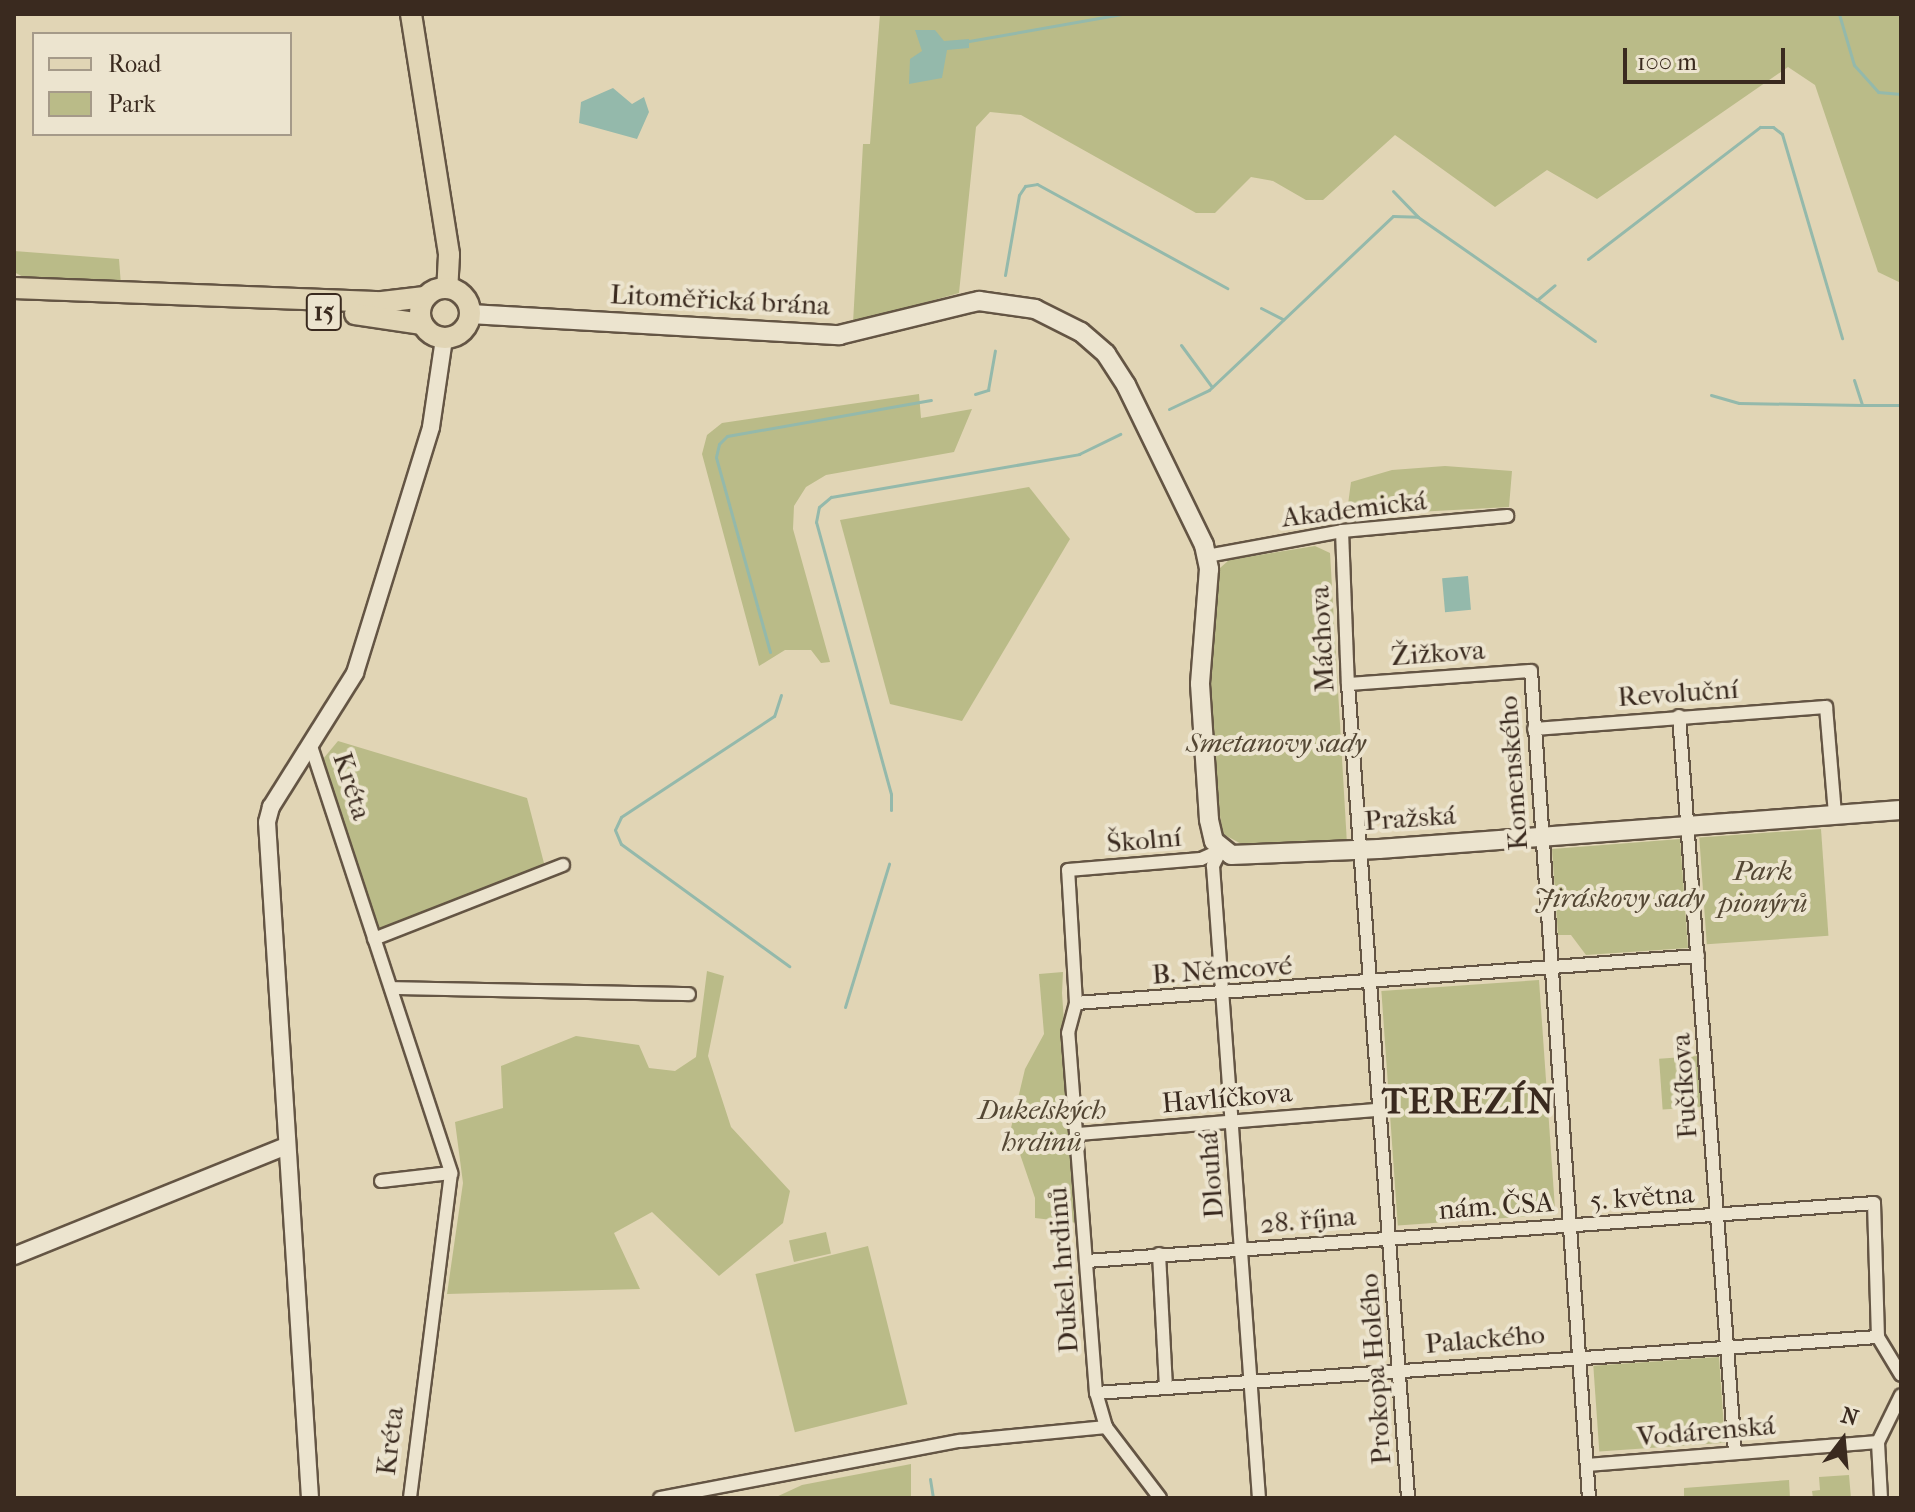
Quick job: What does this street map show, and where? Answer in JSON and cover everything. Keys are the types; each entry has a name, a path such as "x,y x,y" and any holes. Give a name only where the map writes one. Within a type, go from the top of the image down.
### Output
{"main road":[{"path":"411,14 449,255 447,288 461,294 470,314 465,329 444,339"},
{"name":"15","path":"14,288 150,296 175,292 382,302 425,297 447,288"},
{"name":"15","path":"150,296 174,303 381,316 422,324 444,339"},
{"path":"422,324 425,297"},
{"name":"Litoměřická brána","path":"470,314 839,335 962,303 1035,309 1081,332 1116,367 1207,556"},
{"path":"1207,556 1200,684 1210,832 1221,850"},
{"name":"Pražská","path":"1221,850 1254,856 1361,850 1901,810"}],"street":[{"path":"310,743 355,673 369,634 431,427 444,339"},
{"name":"Akademická","path":"1207,556 1342,531 1507,516"},
{"name":"Máchova","path":"1342,531 1348,684 1371,982"},
{"name":"Žižkova","path":"1348,684 1531,671"},
{"name":"Komenského","path":"1531,671 1550,969"},
{"name":"Revoluční","path":"1534,729 1826,707 1835,814"},
{"name":"Fučíkova","path":"1679,716 1735,1453"},
{"name":"Kréta","path":"310,743 451,1173 410,1498"},
{"name":"Kréta","path":"310,743 267,822 284,1147 310,1498"},
{"name":"Školní","path":"1068,870 1201,859 1221,850"},
{"name":"Dlouhá","path":"1221,850 1213,866 1259,1498"},
{"path":"374,939 563,865"},
{"name":"Dukel. hrdinů","path":"1068,870 1076,1003 1068,1033 1096,1393 1106,1427"},
{"path":"1390,1237 1371,982 1698,956"},
{"name":"nám. ČSA","path":"1390,1237 1568,1226 1550,969"},
{"name":"B. Němcové","path":"1076,1003 1223,995 1371,982"},
{"path":"392,988 689,994"},
{"name":"Havlíčkova","path":"1078,1134 1379,1110"},
{"path":"14,1256 284,1147"},
{"path":"381,1181 451,1173"},
{"name":"5. května","path":"1568,1226 1874,1203 1882,1316 1878,1337"},
{"path":"1568,1226 1589,1498"},
{"name":"28. října","path":"1087,1261 1390,1237"},
{"name":"Prokopa Holého","path":"1390,1237 1408,1498"},
{"path":"1159,1254 1166,1386"},
{"path":"1878,1337 1901,1375"},
{"name":"Palackého","path":"1096,1393 1727,1344 1878,1337"},
{"path":"1881,1498 1878,1442 1901,1395"},
{"path":"660,1498 982,1439 1106,1427 1160,1498"},
{"name":"Vodárenská","path":"1587,1465 1878,1442"}],"green space":[{"path":"880,14 1901,14 1901,283 1878,272 1815,85 1788,67 1597,199 1547,170 1495,207 1395,135 1323,200 1306,200 1273,181 1251,177 1215,213 1196,213 1021,115 990,112 976,127 959,293 853,323 863,144 870,144"},
{"path":"14,251 119,259 121,285 29,280 14,272"},
{"path":"919,394 921,418 972,409 954,452 826,475 806,487 794,506 793,529 830,662 821,663 811,650 785,650 759,666 702,454 707,435 722,423"},
{"path":"1445,466 1512,471 1509,507 1398,513 1345,527 1351,482 1392,470"},
{"path":"1029,487 1070,539 962,721 890,704 840,520"},
{"name":"Smetanovy sady","path":"1315,546 1330,553 1347,844 1247,847 1223,834 1215,786 1209,667 1220,568 1229,560"},
{"path":"338,741 527,798 545,867 378,930 323,759"},
{"name":"Park pionýrů","path":"1821,829 1828,936 1707,944 1699,838"},
{"name":"Jiráskovy sady","path":"1680,839 1688,948 1586,955 1571,935 1558,935 1552,849"},
{"path":"707,971 724,976 708,1056 731,1127 790,1191 783,1223 719,1276 652,1212 614,1233 640,1289 447,1294 463,1183 455,1122 503,1108 501,1066 576,1036 639,1045 649,1068 675,1071 696,1057"},
{"name":"Dukelských hrdinů","path":"1063,972 1078,1223 1035,1218 1035,1198 1011,1128 1025,1069 1044,1034 1039,974"},
{"path":"1539,980 1555,1214 1398,1225 1381,991"},
{"path":"1698,1056 1702,1107 1663,1110 1659,1059"},
{"path":"826,1232 831,1253 794,1262 789,1241"},
{"path":"868,1246 907,1404 795,1432 755,1274"},
{"path":"1719,1357 1725,1443 1599,1452 1593,1366"},
{"path":"911,1464 911,1498 774,1498 802,1485"},
{"path":"1849,1475 1851,1498 1813,1498 1812,1491 1820,1490 1819,1477"},
{"path":"1789,1480 1790,1498 1684,1498 1684,1488"}],"shaded area":[{"path":"915,30 935,30 944,41 969,39 969,48 947,50 942,78 909,84 910,59 922,51"},
{"path":"613,88 632,104 644,97 649,112 637,139 579,123 581,102"},
{"path":"1468,576 1471,610 1445,612 1442,578"}],"waterway":[{"path":"969,41 1122,14"},
{"path":"1839,14 1854,65 1878,92 1901,94"},
{"path":"1588,259 1760,127 1773,127 1782,134 1842,338"},
{"path":"1005,275 1019,195 1025,186 1037,184 1227,288"},
{"path":"1393,191 1418,217"},
{"path":"1169,409 1209,390 1393,216 1418,217 1537,300 1555,285"},
{"path":"1537,300 1595,341"},
{"path":"1261,308 1283,319"},
{"path":"1181,345 1212,387"},
{"path":"975,394 988,390 995,351"},
{"path":"1854,380 1862,405 1901,405"},
{"path":"1711,395 1739,403 1862,405"},
{"path":"770,652 716,457 719,444 727,436 931,400"},
{"path":"891,810 891,794 816,522 819,507 831,497 1079,454 1120,434"},
{"path":"781,695 774,716 621,817 615,830 621,844 789,966"},
{"path":"845,1007 889,864"},
{"path":"930,1479 933,1498"}],"district":[{"name":"TEREZÍN","path":"1469,1102"}]}
